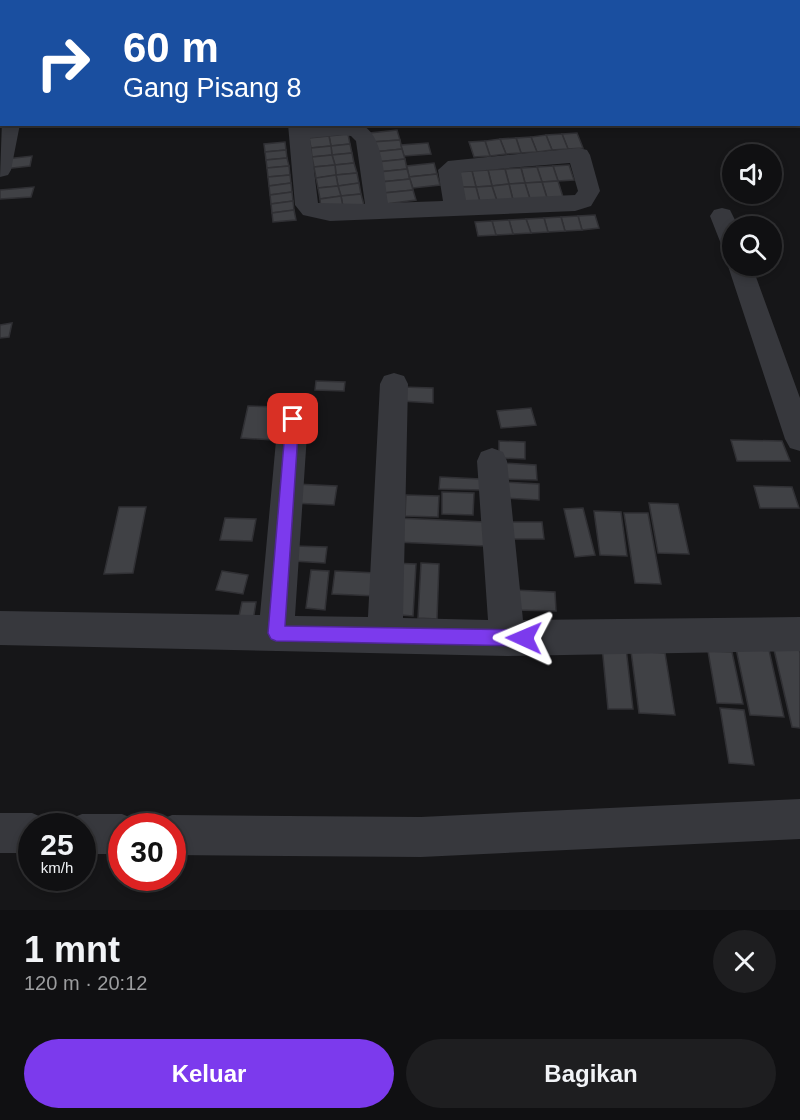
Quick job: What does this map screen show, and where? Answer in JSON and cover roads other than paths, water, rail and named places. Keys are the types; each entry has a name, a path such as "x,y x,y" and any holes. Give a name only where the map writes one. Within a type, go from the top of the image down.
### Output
{"street":[{"path":"0,170 10,126"},
{"path":"378,212 367,141 361,132 340,129 298,129 307,205 311,210 330,213 378,212 456,209 583,201 589,191 579,155 456,166 449,170 456,209"},
{"path":"743,276 800,439"},
{"path":"385,635 394,384"},
{"path":"276,633 293,419"},
{"path":"492,461 507,638"},
{"path":"0,628 507,638 800,634"},
{"path":"186,835 421,837 800,819"},
{"path":"0,833 18,833"}]}
